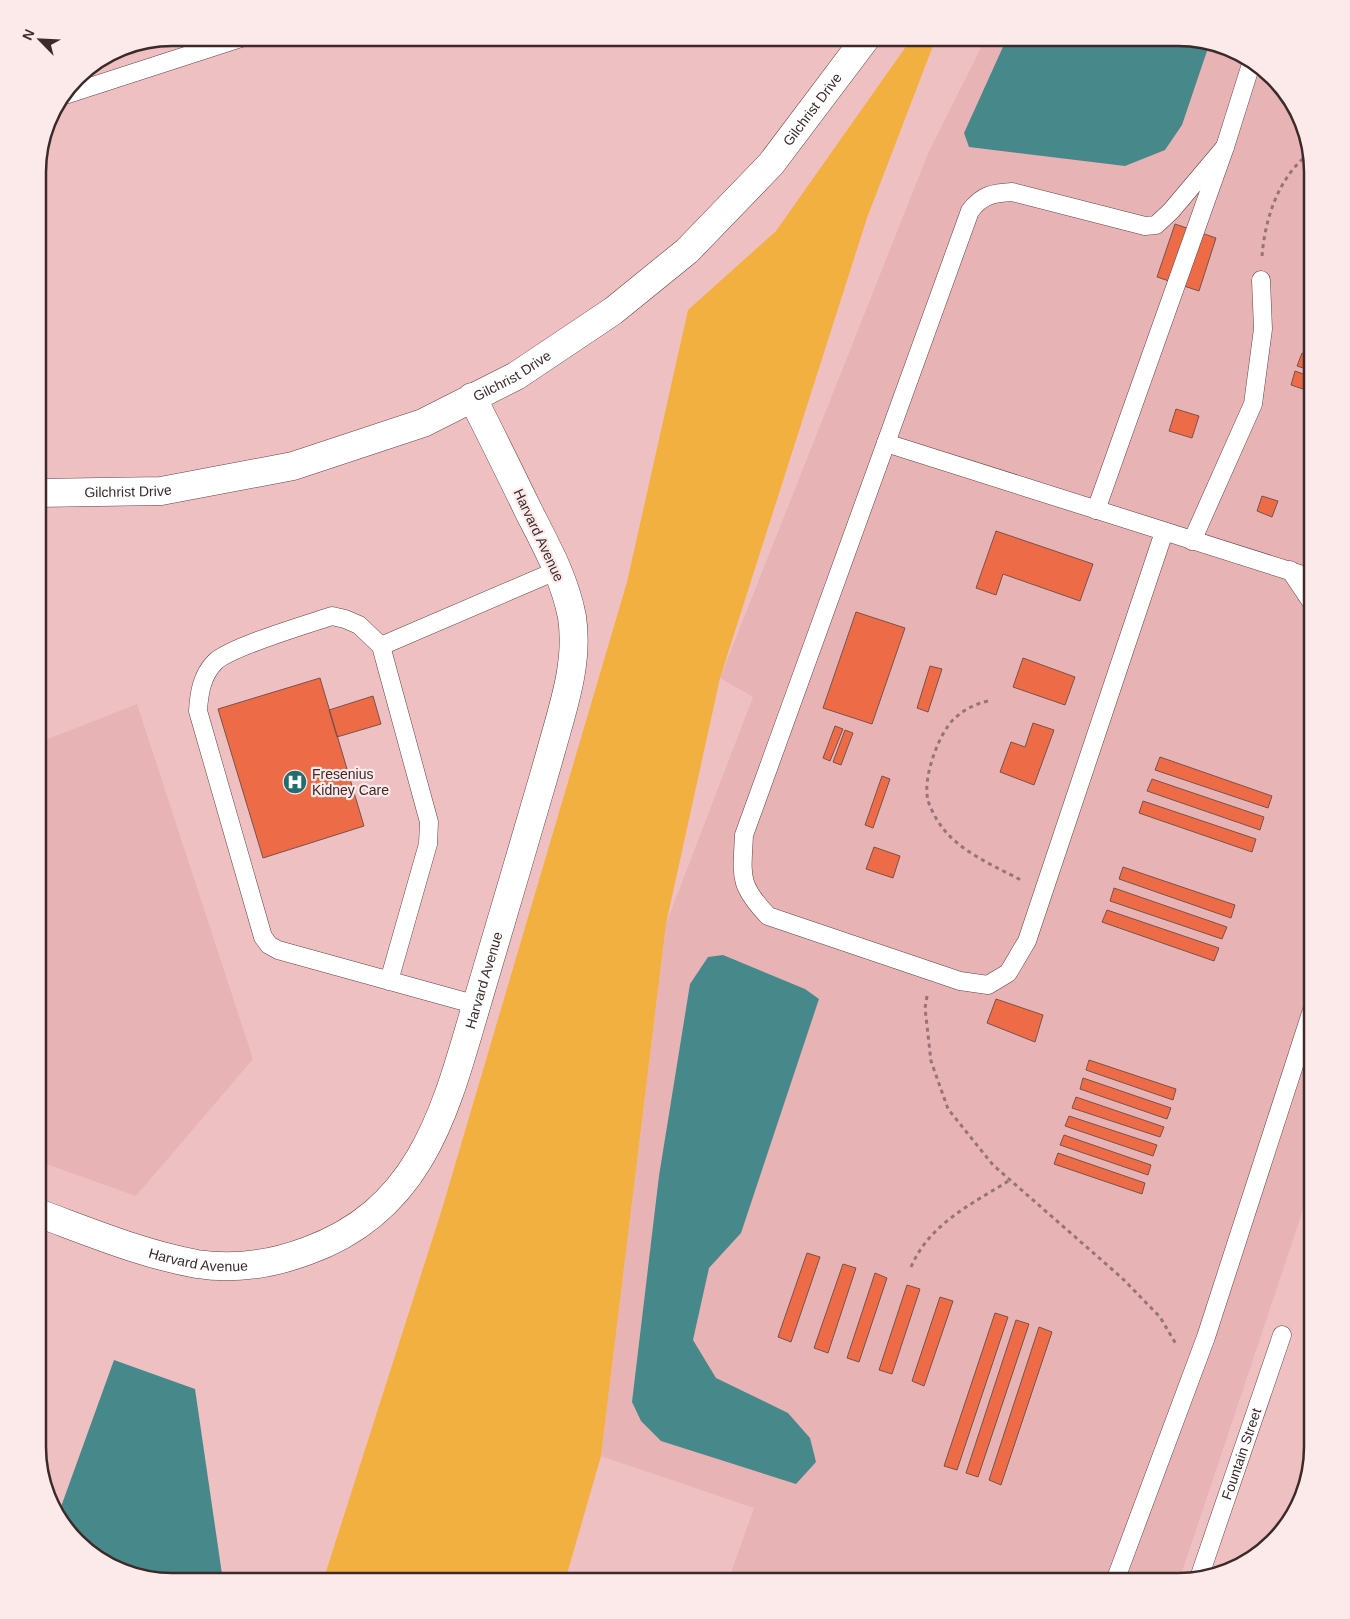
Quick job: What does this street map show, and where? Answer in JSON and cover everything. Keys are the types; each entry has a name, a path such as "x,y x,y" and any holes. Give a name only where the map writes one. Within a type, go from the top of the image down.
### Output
{"street":[{"name":"Gilchrist Drive","path":"47,493 161,491 293,466 424,423 516,376 564,346 613,311 687,251 771,164 859,47"},
{"name":"Harvard Avenue","path":"46,1216 117,1242 198,1264 226,1267 256,1265 290,1257 323,1245 348,1232 395,1193 417,1164 442,1117 551,749 572,669 574,642 572,618 558,570 472,397"}],"lane":[{"path":"75,92 216,46"},
{"path":"1096,510 1225,147 1250,69"},
{"path":"1164,532 1027,941 1008,973 988,985 960,981 768,916 753,900 742,879 744,835 970,211 978,200 994,193 1012,192 1145,226 1156,226 1225,147"},
{"path":"1198,543 1253,404 1263,329 1261,280"},
{"path":"886,443 1304,575"},
{"path":"381,646 558,570"},
{"path":"1290,570 1304,591"},
{"path":"390,981 430,834 429,822 381,646 359,625 332,616 224,654 207,672 203,681 198,711 263,938 268,945 278,950 476,1006"},
{"path":"1118,1573 1192,1373 1304,1034"},
{"name":"Fountain Street","path":"1202,1570 1282,1335"}],"path":[{"path":"1261,280 1264,234 1278,190 1302,159"},
{"path":"988,701 974,704 953,719 944,734 928,772 928,799 942,828 977,858 1044,891"},
{"path":"932,972 925,1008 931,1061 948,1109 993,1165 1122,1278 1160,1317 1192,1373"},
{"path":"911,1267 928,1238 945,1220 1010,1180"}],"shaded area":[{"path":"906,47 933,47 867,218 720,678 666,924 601,1456 567,1573 326,1573 442,1209 627,582 688,310 776,231"},
{"path":"982,47 1194,47 1211,51 1241,63 1267,83 1278,95 1291,116 1301,147 1304,172 1304,1207 1182,1573 731,1573 754,1508 601,1456 666,924 753,697 720,678 929,151"},
{"path":"137,704 253,1059 136,1196 46,1164 47,740"}],"water":[{"path":"1003,47 1194,47 1207,50 1182,125 1165,150 1125,166 969,147 964,133"},
{"path":"723,955 805,989 819,999 741,1233 709,1268 693,1340 716,1378 788,1413 810,1438 816,1462 796,1484 661,1441 641,1421 632,1402 659,1176 690,984 708,957"},
{"path":"114,1360 195,1389 222,1573 156,1572 116,1560 89,1542 72,1524 61,1507"}],"building":[{"path":"1175,224 1216,238 1199,291 1157,277"},
{"path":"1302,353 1304,354 1304,368 1297,366"},
{"path":"1295,371 1304,374 1304,389 1291,385"},
{"path":"1176,409 1199,416 1192,438 1169,431"},
{"path":"1262,496 1278,501 1272,517 1257,511"},
{"path":"996,531 1093,564 1080,601 1003,574 996,595 976,588"},
{"path":"856,612 905,628 872,724 823,708"},
{"path":"1023,658 1075,677 1065,705 1013,687"},
{"path":"930,666 942,669 928,712 917,708"},
{"name":"Fresenius Kidney Care","path":"320,678 364,826 263,858 218,709"},
{"path":"373,696 381,724 337,737 329,710"},
{"path":"1033,723 1054,730 1034,785 1000,772 1011,742 1025,747"},
{"path":"835,726 843,729 830,761 823,758"},
{"path":"845,730 853,733 841,765 833,762"},
{"path":"1160,757 1272,796 1268,808 1155,770"},
{"path":"882,776 890,779 873,828 865,825"},
{"path":"1152,779 1264,817 1260,830 1147,791"},
{"path":"1143,801 1256,839 1252,852 1139,813"},
{"path":"874,847 900,856 893,878 866,869"},
{"path":"1123,867 1235,905 1231,918 1119,879"},
{"path":"1114,888 1227,927 1222,939 1110,901"},
{"path":"1107,910 1219,948 1214,961 1102,922"},
{"path":"996,999 1043,1015 1035,1042 987,1023"},
{"path":"1089,1060 1176,1089 1173,1100 1086,1070"},
{"path":"1083,1078 1171,1108 1167,1119 1080,1089"},
{"path":"1076,1097 1164,1127 1160,1137 1072,1108"},
{"path":"1069,1116 1157,1145 1153,1156 1065,1126"},
{"path":"1064,1135 1151,1165 1148,1175 1060,1145"},
{"path":"1058,1153 1145,1183 1142,1194 1054,1164"},
{"path":"807,1253 820,1257 791,1342 778,1337"},
{"path":"843,1264 856,1268 828,1353 814,1348"},
{"path":"875,1273 887,1278 859,1362 847,1358"},
{"path":"907,1285 920,1289 892,1374 879,1370"},
{"path":"940,1297 953,1301 924,1386 912,1381"},
{"path":"995,1313 1008,1317 957,1470 944,1466"},
{"path":"1016,1320 1029,1324 978,1477 966,1473"},
{"path":"1039,1327 1052,1332 1001,1485 989,1480"}],"place":[{"name":"Fresenius Kidney Care","path":"295,782"}]}
